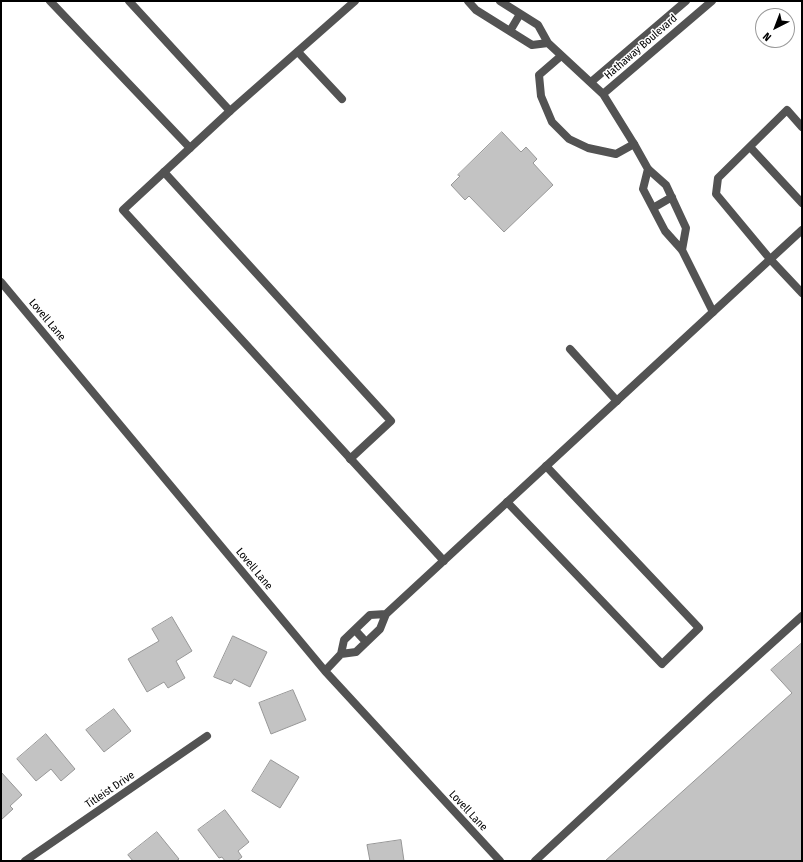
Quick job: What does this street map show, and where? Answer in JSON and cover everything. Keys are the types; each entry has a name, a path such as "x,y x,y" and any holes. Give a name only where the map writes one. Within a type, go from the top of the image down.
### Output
{"street":[{"path":"50,1 190,148"},
{"path":"129,1 230,111"},
{"path":"355,1 230,111 123,210 444,561"},
{"path":"468,1 476,10 532,45 548,43"},
{"path":"500,1 538,25 548,43 560,56 603,94 648,168 666,185 686,228 682,250"},
{"name":"Hathaway Boulevard","path":"591,82 686,1"},
{"name":"Hathaway Boulevard","path":"603,94 712,1"},
{"path":"510,31 520,14"},
{"path":"298,52 342,99"},
{"path":"560,56 539,75 541,96 552,122 569,139 588,148 616,154 634,144"},
{"path":"802,127 787,110 718,178 716,194 770,259 802,293"},
{"path":"750,147 802,203"},
{"path":"648,168 643,188 665,231 682,250 713,312"},
{"path":"164,172 391,421 350,459"},
{"path":"653,208 672,197"},
{"path":"341,654 356,652 380,630 386,614 802,230"},
{"name":"Lovell Lane","path":"1,282 325,670 500,861"},
{"path":"570,349 617,401"},
{"path":"507,502 662,664 699,628 546,466"},
{"path":"325,670 341,654 344,640 370,616 386,614"},
{"path":"535,861 802,616"},
{"path":"355,630 366,642"},
{"name":"Titleist Drive","path":"25,861 208,736"}],"building":[{"path":"502,132 521,152 526,147 537,159 533,163 553,185 504,232 469,196 465,200 451,185 460,176 458,175"},
{"path":"172,617 192,651 176,661 185,678 168,688 164,682 147,692 128,659 159,641 152,629"},
{"path":"233,636 267,652 250,687 234,679 231,684 214,677"},
{"path":"802,643 802,861 605,861 792,693 771,670"},
{"path":"293,690 306,720 271,734 259,703"},
{"path":"114,709 131,731 104,752 86,730"},
{"path":"46,734 75,769 61,781 51,769 36,781 17,759"},
{"path":"271,760 299,777 280,808 252,791"},
{"path":"1,772 22,795 10,806 13,809 1,820"},
{"path":"225,810 249,842 238,851 242,857 237,861 225,861 222,857 219,858 198,830"},
{"path":"157,832 179,859 176,861 133,861 128,855"},
{"path":"401,840 404,861 370,861 367,845"}]}
